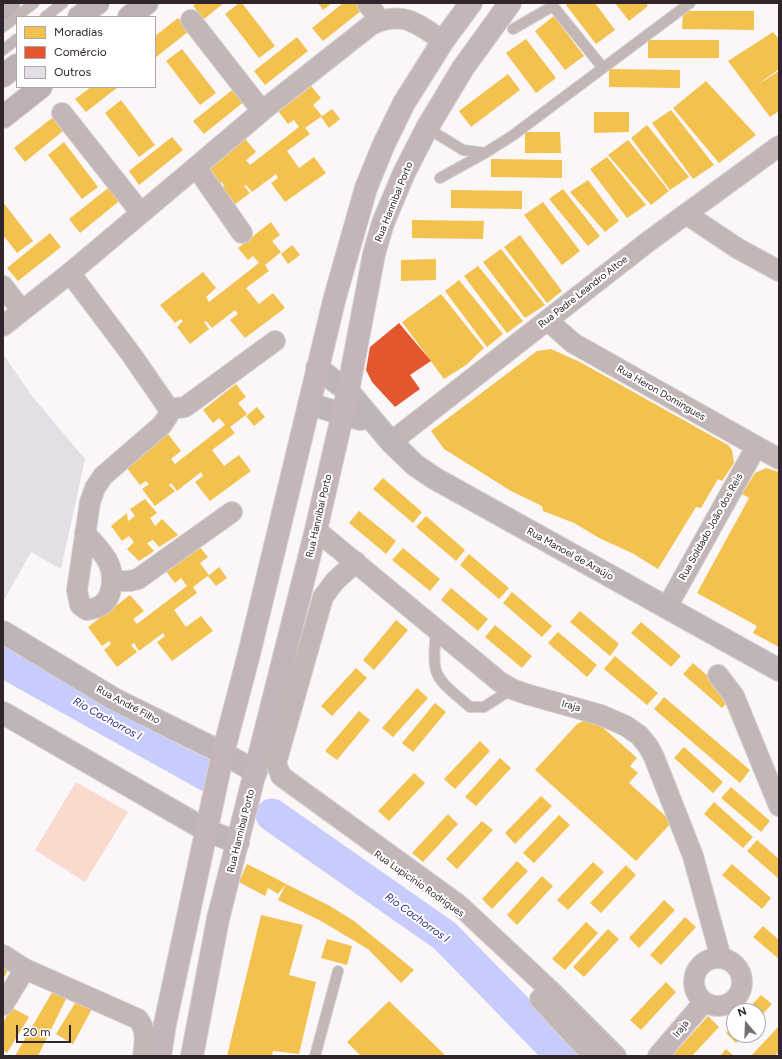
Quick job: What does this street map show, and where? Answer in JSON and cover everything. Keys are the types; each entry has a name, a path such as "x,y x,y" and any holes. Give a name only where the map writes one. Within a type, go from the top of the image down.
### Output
{"highway":[{"path":"3,8 9,3"},
{"path":"80,16 98,3"},
{"path":"130,16 147,3"},
{"path":"3,76 16,66"},
{"path":"3,117 39,88"}],"main road":[{"path":"160,1056 165,1024 206,830 224,753 317,368 366,188 384,144 404,103 443,42 471,3"},
{"name":"Rua Hannibal Porto","path":"192,1056 218,918 316,530 348,391 374,254 383,223 404,173 427,128 463,68 510,3"}],"street":[{"path":"368,3 381,21"},
{"path":"3,326 70,273 262,111 371,25 391,18 411,21 443,42"},
{"path":"191,20 262,111"},
{"path":"62,113 142,213"},
{"name":"Rua Padre Leandro Altoe","path":"391,442 547,320 686,214 779,146"},
{"path":"196,167 242,233"},
{"path":"686,214 737,248 779,272"},
{"path":"70,273 131,354 169,409 168,416 162,425 103,476 95,488 90,502 85,533 77,590 80,605 87,610 98,608 109,598 114,581 111,568 106,557 85,533"},
{"path":"3,286 22,311"},
{"name":"Rua Heron Domingues","path":"547,320 573,343 779,459"},
{"path":"169,409 184,407 195,400 275,341"},
{"name":"Rua Manoel de Araújo","path":"317,368 348,391 391,442 415,465 447,486 779,670"},
{"path":"308,404 373,422"},
{"name":"Rua Soldado João dos Reis","path":"667,607 756,447"},
{"path":"114,581 130,581 138,579 232,512"},
{"name":"Iraja","path":"316,530 500,682 512,689 595,713 626,726 639,735 648,746 654,757 693,856 722,958"},
{"path":"356,562 335,581 323,597 276,762 281,776 459,905 616,1056"},
{"name":"Rua André Filho","path":"3,632 114,699 224,753 256,772"},
{"path":"718,675 734,696 779,806"},
{"path":"3,713 206,830 238,843"},
{"name":"Rua Lupicínio Rodrigues","path":"256,772 460,912 593,1056"},
{"path":"3,955 25,969 138,1019 144,1026 146,1037 143,1056"},
{"path":"722,958 732,962 740,970 743,980 741,992 735,1001 725,1006 714,1007 704,1002 695,992 694,980 698,968 709,959 722,958"},
{"path":"3,1005 25,969"},
{"name":"Iraja","path":"658,1056 704,1002"}],"lane":[{"path":"17,16 34,3"},
{"path":"46,16 63,3"},
{"path":"440,178 512,136 690,3"},
{"path":"513,29 554,4 603,68"},
{"path":"3,27 16,17"},
{"path":"3,50 16,40"},
{"path":"427,128 463,150 485,153"},
{"path":"436,629 434,664 436,673 440,682 470,707 484,707 512,689"},
{"path":"315,1056 338,971"}],"shaded area":[{"path":"76,782 128,812 85,882 35,850"}],"building: Moradias":[{"path":"196,3 224,3 204,19 193,6"},
{"path":"239,3 242,3 275,46 259,58 225,14"},
{"path":"318,3 332,3 323,10"},
{"path":"343,3 363,3 366,7 323,41 312,28"},
{"path":"568,3 595,3 615,30 596,44 566,5"},
{"path":"615,3 646,3 648,6 629,21"},
{"path":"683,11 754,11 754,30 682,29"},
{"path":"554,16 584,56 565,70 535,31"},
{"path":"178,18 189,31 156,57 156,35"},
{"path":"773,32 779,39 779,69 757,85 779,71 779,111 770,117 728,61"},
{"path":"297,37 308,51 265,85 254,71"},
{"path":"526,39 556,78 536,93 506,53"},
{"path":"648,40 719,40 719,58 648,58"},
{"path":"182,49 216,93 200,105 166,61"},
{"path":"609,69 680,70 680,88 609,87"},
{"path":"508,74 520,90 471,127 459,111"},
{"path":"706,81 756,135 719,163 673,108"},
{"path":"311,86 321,98 313,105 322,116 305,128 310,134 287,151 299,168 314,157 326,173 285,202 271,183 278,178 276,174 252,192 246,185 244,186 250,193 230,208 217,191 224,186 222,182 215,187 201,169 243,136 256,152 246,160 250,165 299,127 294,120 288,124 278,111"},
{"path":"236,87 246,100 204,134 193,121"},
{"path":"90,88 117,88 86,112 75,99"},
{"path":"121,100 155,145 139,157 105,113"},
{"path":"332,109 340,119 329,128 321,117"},
{"path":"671,110 714,165 693,179 652,123"},
{"path":"594,112 629,112 629,132 594,133"},
{"path":"57,114 68,127 25,162 14,148"},
{"path":"647,125 689,177 670,190 631,138"},
{"path":"525,132 560,132 561,153 525,153"},
{"path":"172,137 183,150 139,185 129,171"},
{"path":"628,140 669,191 651,205 608,155"},
{"path":"64,142 98,187 82,199 48,155"},
{"path":"607,157 646,205 627,218 590,169"},
{"path":"491,159 562,160 562,178 491,177"},
{"path":"588,180 619,221 605,232 570,192"},
{"path":"112,185 123,198 80,233 69,219"},
{"path":"563,189 600,236 588,246 549,199"},
{"path":"451,190 522,191 522,209 451,208"},
{"path":"3,202 33,241 17,253 3,235"},
{"path":"543,202 580,251 562,265 524,215"},
{"path":"412,220 484,221 483,239 412,238"},
{"path":"271,222 280,235 272,241 281,252 265,265 269,271 246,288 259,304 273,293 285,308 245,338 230,320 238,314 235,310 212,328 206,321 204,322 209,329 190,344 177,327 183,321 181,319 175,323 160,305 203,272 216,288 206,297 209,302 259,263 253,256 248,260 238,248"},
{"path":"50,233 61,247 18,281 7,268"},
{"path":"520,235 562,291 547,303 504,247"},
{"path":"292,245 300,255 288,264 281,254"},
{"path":"501,249 545,305 525,318 483,262"},
{"path":"436,259 436,280 401,281 401,260"},
{"path":"478,266 523,321 507,333 464,276"},
{"path":"459,280 503,334 487,347 445,291"},
{"path":"441,294 484,348 466,365 444,379 402,322"},
{"path":"551,349 580,362 728,445 732,450 734,463 722,481 718,479 701,508 696,507 658,569 632,553 601,539 574,523 543,511 542,506 511,491 444,449 431,431 537,351"},
{"path":"236,384 246,397 238,403 247,414 230,427 235,433 212,450 224,466 239,455 251,471 210,501 195,482 203,476 201,472 177,491 171,483 169,485 175,491 155,506 142,489 149,484 146,481 140,485 126,467 168,434 181,451 171,459 175,464 225,425 219,418 213,423 203,410"},
{"path":"257,407 265,417 254,426 246,416"},
{"path":"766,468 779,472 779,647 753,633 757,626 697,593 749,498 742,494 755,473"},
{"path":"383,478 422,512 413,523 373,489"},
{"path":"145,499 157,513 150,518 155,526 162,519 178,535 159,547 153,540 147,543 154,551 139,561 127,549 134,542 129,536 122,541 111,526 127,513 128,521 135,516 130,509"},
{"path":"359,511 396,541 386,554 349,523"},
{"path":"426,516 465,550 456,561 416,527"},
{"path":"198,545 208,557 200,563 209,575 193,587 197,593 174,610 186,627 201,616 213,631 172,661 157,642 165,636 163,633 139,651 134,643 131,645 137,652 117,667 104,650 111,644 109,641 102,646 88,627 130,595 144,611 133,619 137,624 187,586 181,578 175,583 165,570"},
{"path":"403,548 440,579 430,591 392,560"},
{"path":"469,554 509,588 499,599 460,565"},
{"path":"219,567 227,578 216,586 208,576"},
{"path":"451,588 488,619 478,631 441,600"},
{"path":"512,592 552,626 542,637 503,603"},
{"path":"580,611 619,644 610,656 570,622"},
{"path":"396,620 408,630 374,670 363,660"},
{"path":"641,622 681,656 671,667 631,633"},
{"path":"495,625 532,656 522,668 485,637"},
{"path":"558,632 597,665 587,677 548,643"},
{"path":"615,656 658,693 647,705 604,669"},
{"path":"693,663 732,697 722,708 683,674"},
{"path":"356,668 367,678 332,716 321,706"},
{"path":"417,688 428,698 393,737 382,728"},
{"path":"664,697 750,770 740,783 654,709"},
{"path":"435,703 446,712 413,752 402,743"},
{"path":"359,711 370,720 337,760 325,751"},
{"path":"591,717 637,758 630,766 638,773 629,783 672,822 636,861 535,770 577,724"},
{"path":"480,741 490,751 455,789 444,779"},
{"path":"684,747 723,782 713,793 674,758"},
{"path":"500,758 511,768 476,806 465,797"},
{"path":"414,773 425,783 389,821 378,811"},
{"path":"731,787 770,821 761,832 721,798"},
{"path":"541,796 552,806 515,844 505,833"},
{"path":"714,802 753,837 743,848 704,814"},
{"path":"448,814 458,824 423,862 412,853"},
{"path":"559,815 570,825 534,863 523,853"},
{"path":"482,821 493,830 457,869 446,859"},
{"path":"757,840 779,859 779,879 747,851"},
{"path":"517,861 528,871 492,909 482,899"},
{"path":"593,862 604,872 568,910 557,900"},
{"path":"247,864 286,884 278,894 268,888 265,896 239,882"},
{"path":"732,864 771,898 762,909 722,875"},
{"path":"626,865 636,875 601,913 590,903"},
{"path":"542,876 553,886 517,925 507,915"},
{"path":"286,884 330,906 354,921 414,970 401,983 368,949 321,921 278,900"},
{"path":"664,900 675,910 639,948 629,938"},
{"path":"261,915 303,925 289,975 316,982 299,1054 273,1051 272,1056 227,1056"},
{"path":"685,917 696,927 661,965 650,955"},
{"path":"586,922 598,933 565,970 552,959"},
{"path":"763,926 779,940 779,959 753,937"},
{"path":"608,929 619,939 584,977 573,967"},
{"path":"327,939 352,946 347,965 321,958"},
{"path":"3,957 13,961 3,979"},
{"path":"666,982 676,992 641,1030 630,1020"},
{"path":"54,989 69,993 38,1056 15,1056"},
{"path":"761,995 772,1004 766,1010 766,1003 754,1003"},
{"path":"77,1000 93,1007 73,1044 56,1034"},
{"path":"389,1001 446,1056 361,1056 347,1042"},
{"path":"11,1007 29,1017 7,1053 3,1050 3,1023"},
{"path":"708,1016 719,1027 692,1056 674,1056 673,1055"},
{"path":"779,1026 779,1051 775,1056 751,1056 763,1043 766,1043 766,1040"},
{"path":"726,1049 734,1056 720,1056"}],"building: Comércio":[{"path":"399,323 431,361 410,375 420,389 395,407 372,382 366,370 370,347"}],"building: Outros":[{"path":"3,354 32,396 85,459 61,569 31,552 3,602"}],"waterway":[{"name":"Rio Cachorros I","path":"3,661 211,777"},
{"name":"Rio Cachorros I","path":"272,815 445,936 562,1056"}]}
